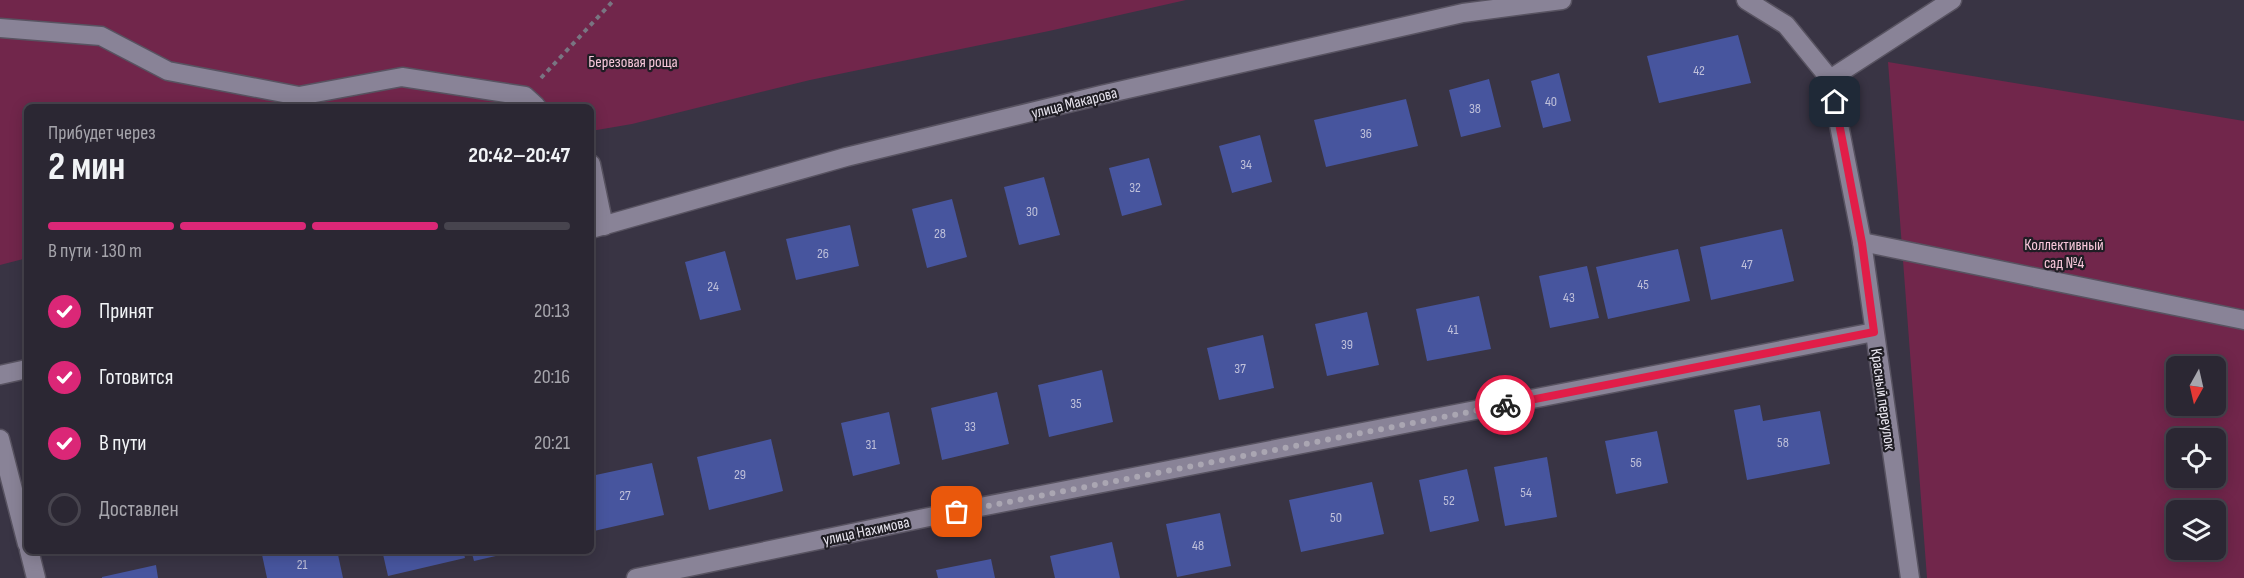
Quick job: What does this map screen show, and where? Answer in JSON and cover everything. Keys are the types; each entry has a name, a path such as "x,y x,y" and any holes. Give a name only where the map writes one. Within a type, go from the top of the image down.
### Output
{"street":[{"name":"улица Макарова","path":"598,228 846,157 1101,95 1463,13 1562,0"},
{"path":"1746,0 1786,25 1830,79 1952,0"},
{"path":"0,28 101,36 168,71 299,96 402,77 531,101"},
{"name":"Красный переулок","path":"1830,79 1862,243 1910,578"},
{"path":"594,191 598,228"},
{"path":"1862,243 2244,321"},
{"name":"улица Нахимова","path":"636,578 934,516 1874,332"},
{"path":"0,375 24,370"},
{"path":"0,439 24,532"},
{"path":"29,554 36,578"}],"path":[{"path":"531,101 614,0"}],"green space":[{"name":"Березовая роща","path":"0,0 1186,0 1049,31 810,80 632,124 594,130 594,104 24,104 24,259 0,265"},
{"name":"Коллективный сад №4","path":"1888,62 2244,121 2244,578 1927,578"}],"building":[{"path":"1738,35 1751,83 1659,103 1647,56"},
{"path":"1559,73 1571,121 1543,128 1531,81"},
{"path":"1489,79 1501,127 1461,137 1449,90"},
{"path":"1406,99 1418,146 1326,167 1314,120"},
{"path":"1260,135 1272,182 1232,193 1219,146"},
{"path":"1149,158 1162,205 1122,216 1109,168"},
{"path":"1044,177 1060,235 1019,245 1004,187"},
{"path":"952,199 967,257 927,268 912,209"},
{"path":"850,225 859,266 796,280 786,239"},
{"path":"1782,229 1794,281 1711,300 1700,247"},
{"path":"1678,249 1690,301 1608,319 1596,267"},
{"path":"725,251 741,310 700,320 685,262"},
{"path":"1587,266 1599,318 1550,328 1539,276"},
{"path":"1479,296 1491,349 1427,361 1416,309"},
{"path":"1367,312 1379,365 1327,376 1315,324"},
{"path":"1263,335 1274,388 1219,400 1207,348"},
{"path":"1102,370 1113,422 1049,437 1038,385"},
{"path":"997,392 1009,444 942,460 931,408"},
{"path":"1760,405 1763,421 1820,411 1830,464 1747,480 1734,410"},
{"path":"889,412 900,464 853,476 841,423"},
{"path":"1657,431 1668,483 1616,494 1605,441"},
{"path":"771,439 783,491 709,510 697,457"},
{"path":"1547,457 1557,517 1505,526 1494,467"},
{"path":"652,463 664,515 594,531 594,475"},
{"path":"1467,469 1479,521 1430,532 1419,480"},
{"path":"1372,482 1384,534 1301,552 1289,500"},
{"path":"1220,513 1231,566 1177,577 1166,524"},
{"path":"1112,542 1120,578 1055,578 1050,556"},
{"path":"262,554 338,554 343,578 267,578"},
{"path":"383,554 464,554 465,558 388,576"},
{"path":"472,554 504,554 474,561"},
{"path":"991,559 995,578 938,578 936,570"},
{"path":"156,565 158,578 102,578 102,577"}],"way so far":[{"path":"957,512 1505,405"}],"route":[{"path":"1505,405 1874,332 1862,243 1835,102"}]}
